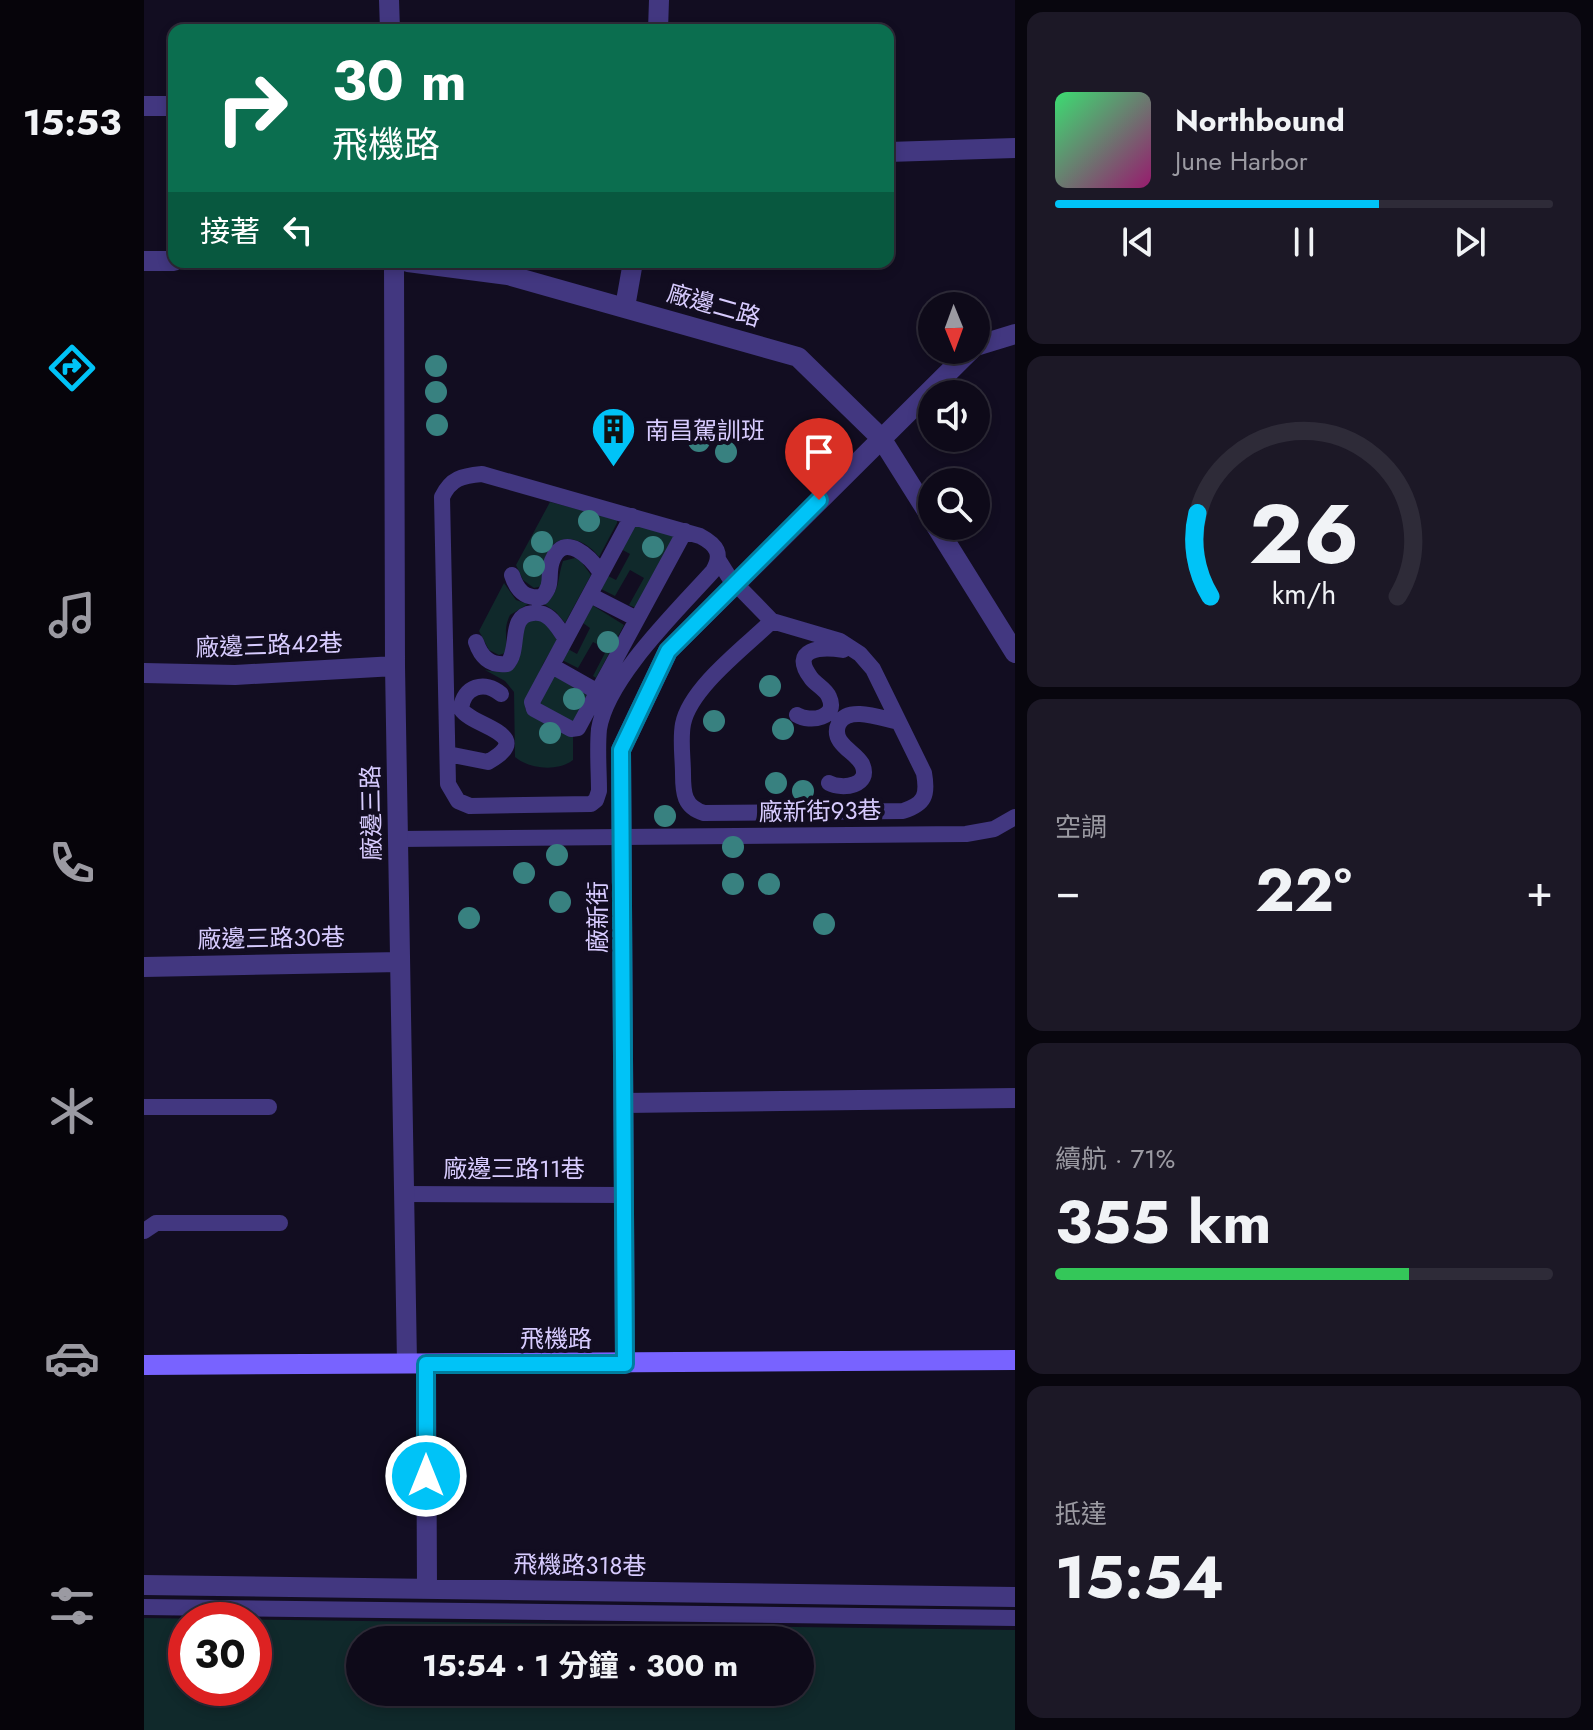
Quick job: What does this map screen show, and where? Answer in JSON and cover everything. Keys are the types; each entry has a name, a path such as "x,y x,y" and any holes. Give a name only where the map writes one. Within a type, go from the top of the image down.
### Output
{"street":[{"path":"389,0 390,24"},
{"path":"658,24 659,0"},
{"path":"144,106 168,106"},
{"path":"894,152 1015,148"},
{"path":"144,261 168,261"},
{"name":"廠邊三路","path":"394,268 395,666 404,1194 427,1589"},
{"name":"廠邊二路","path":"454,268 508,275 798,357 881,438 918,497"},
{"path":"625,307 632,268"},
{"path":"990,342 1015,334"},
{"name":"廠新街","path":"624,1103 621,750 668,651 957,364"},
{"path":"945,540 1015,653"},
{"name":"廠邊三路42巷","path":"144,673 235,675 395,666"},
{"name":"廠邊三路30巷","path":"144,967 400,962"},
{"path":"625,1364 624,1103 1015,1098"},
{"name":"飛機路","path":"144,1365 1015,1360"},
{"name":"飛機路318巷","path":"144,1585 1015,1597"}],"lane":[{"path":"719,561 639,654 610,699 599,731 599,791 596,800 591,804 470,806 458,801 448,784 442,497 447,487 460,477 482,474 685,531 712,543 718,551 719,561 772,621 840,641 860,654 873,669 924,773 924,798 916,807 903,811 704,813 694,810 687,803 683,790 683,724 691,704 772,621"},
{"path":"632,516 532,702 534,709 575,729 685,531"},
{"path":"512,575 515,585 523,594 532,598 542,597 551,584 550,567 556,553 562,548 572,547 589,556 601,573"},
{"path":"590,595 637,619"},
{"path":"476,642 488,661 507,664 513,658 520,619 538,612 547,615 566,639"},
{"path":"797,715 805,720 817,720 827,714 831,706 826,692 805,669 804,661 809,652 828,647 860,654"},
{"path":"552,666 598,692"},
{"path":"448,754 488,762 498,757 505,739 500,731 472,720 461,709 462,699 477,686 493,687 501,694"},
{"path":"829,783 838,788 850,787 859,782 864,773 862,765 837,736 841,719 860,714 899,722"},
{"name":"廠新街93巷","path":"398,839 966,834 994,829 1015,817"},
{"path":"144,1107 269,1107"},
{"name":"廠邊三路11巷","path":"404,1194 624,1195"},
{"path":"144,1231 156,1223 280,1223"},
{"path":"144,1607 1015,1618"}],"green space":[{"path":"550,502 617,519 617,523 599,557 573,539 558,541 546,558 542,586 534,588 523,580 516,565"},
{"path":"635,523 679,533 638,609 629,605 644,578 630,570 615,596 599,588 606,575 616,580 630,554 621,549"},
{"path":"575,558 591,575 565,623 544,604 556,590 563,561"},
{"path":"504,583 516,600 528,604 510,615 506,626 505,653 499,655 489,650 479,631"},
{"path":"592,605 624,625 596,678 593,676 607,649 593,642 578,668 562,660 568,649 577,654 590,628 583,623"},
{"path":"531,620 544,621 557,640 543,664 525,708 528,713 573,735 573,760 560,766 536,766 515,757 514,692 505,681 485,670 499,672 515,667 524,624"},
{"path":"553,675 590,692 575,723 539,707"},
{"path":"144,1618 168,1618 168,1706 272,1706 272,1620 725,1626 346,1626 346,1706 814,1706 814,1627 1015,1630 1015,1730 144,1730"}],"place":[{"name":"南昌駕訓班","path":"614,469"}],"route":[{"path":"426,1476 426,1364 625,1364 621,750 668,651 819,500"}]}
